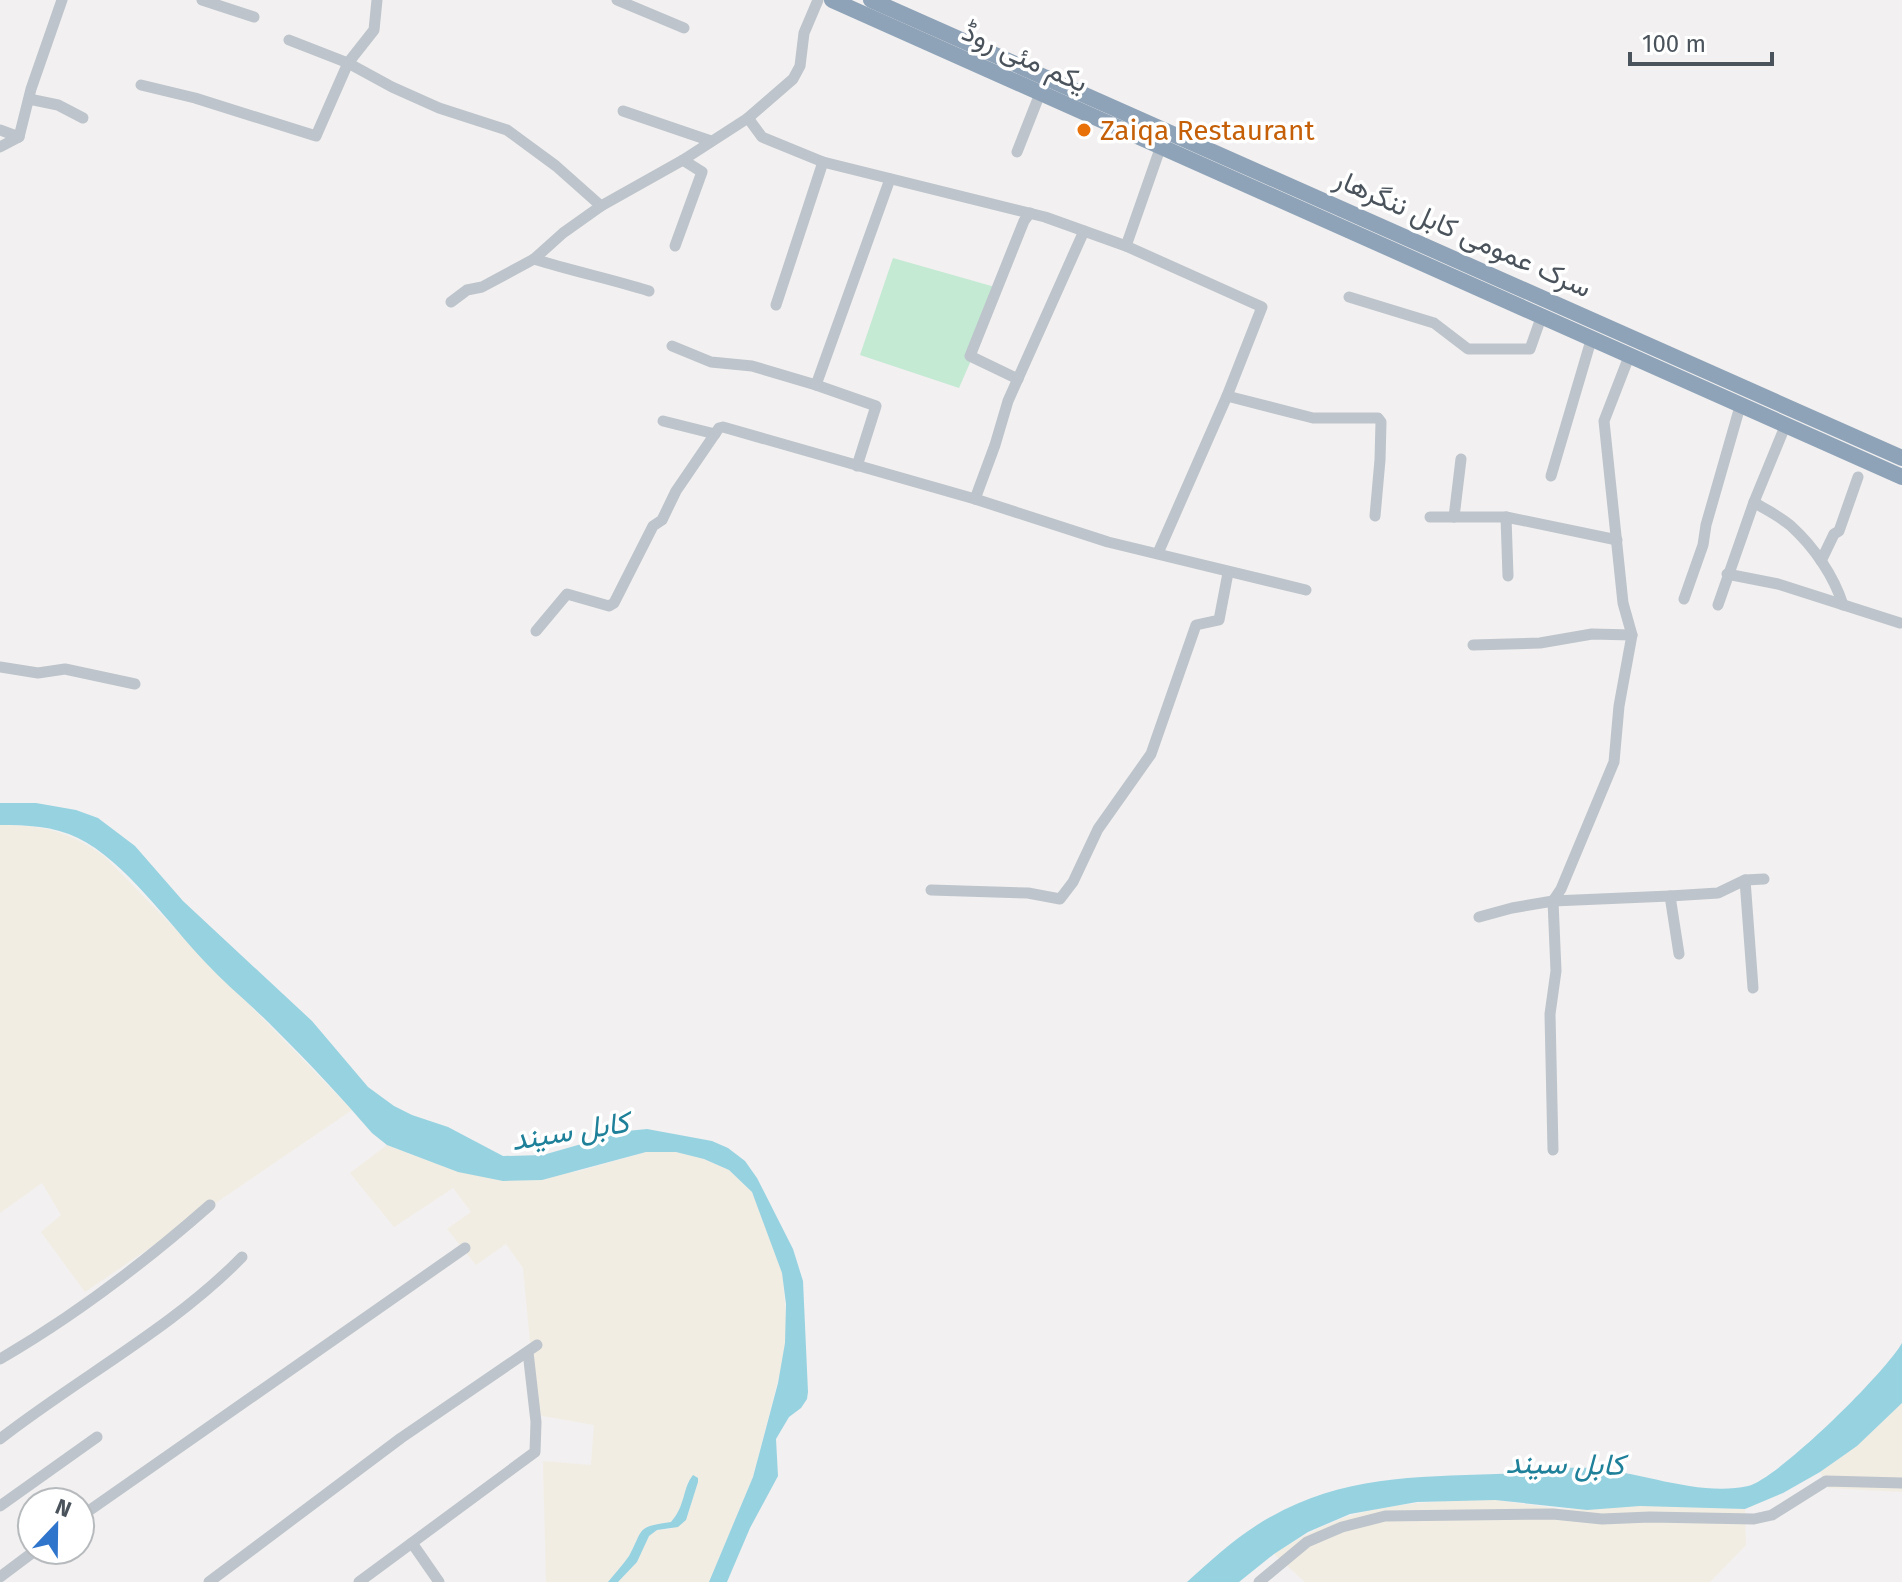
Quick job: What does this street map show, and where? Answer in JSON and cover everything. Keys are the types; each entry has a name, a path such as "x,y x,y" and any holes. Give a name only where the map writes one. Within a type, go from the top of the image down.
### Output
{"highway":[{"name":"سرک عمومی کابل ننگرهار","path":"832,0 905,15"},
{"name":"سرک عمومی کابل ننگرهار","path":"871,0 1902,458"},
{"name":"یکم مئی روڈ","path":"905,15 1041,91 1346,227"},
{"name":"سرک عمومی کابل ننگرهار","path":"1346,227 1902,477"}],"street":[{"path":"0,147 19,137 62,0"},
{"path":"202,0 254,17"},
{"path":"141,85 195,98 316,136 348,63 374,30 377,0"},
{"path":"617,0 684,28"},
{"path":"451,302 467,290 482,287 534,259 601,206 683,160 748,118 793,79 800,66 804,33 818,0"},
{"path":"289,40 348,63 403,93 507,130 556,166 601,206"},
{"path":"1017,152 1041,91"},
{"path":"29,99 58,105 83,118"},
{"path":"623,111 711,141"},
{"path":"748,118 762,137 823,162 1030,213 1126,246 1262,307 1227,396 1158,553"},
{"path":"0,130 19,137"},
{"path":"1126,246 1161,146"},
{"path":"675,246 702,172 683,160"},
{"path":"776,305 823,162"},
{"path":"816,385 890,179"},
{"path":"1018,379 970,356 1024,221 1030,213"},
{"path":"975,499 1008,401 1084,231"},
{"path":"534,259 649,291"},
{"path":"1349,297 1434,323 1468,349 1530,349 1542,315"},
{"path":"1551,476 1592,337"},
{"path":"672,346 711,362 752,366 876,406 857,466"},
{"path":"1553,1150 1550,1014 1556,971 1553,901 1561,889 1614,762 1619,706 1632,635 1623,603 1604,421 1630,354"},
{"path":"1227,396 1313,418 1378,418 1381,422 1380,460 1375,516"},
{"path":"1684,599 1703,545 1741,403"},
{"path":"663,421 715,434"},
{"path":"1718,605 1754,502 1786,424"},
{"path":"536,631 567,594 609,606 614,603 653,526 662,520 676,491 723,427 975,499 1052,526 1228,573 1306,590"},
{"path":"1454,517 1461,459"},
{"path":"1821,561 1834,534 1839,531 1858,477"},
{"path":"1754,502 1790,525 1821,561 1838,588 1843,605"},
{"path":"1430,517 1506,517 1617,540"},
{"path":"1506,517 1508,576"},
{"path":"931,890 1028,893 1060,899 1073,882 1098,829 1151,754 1196,625 1219,620 1228,573"},
{"path":"1727,574 1778,584 1900,623"},
{"path":"1473,645 1540,643 1592,634 1632,635"},
{"path":"0,667 38,673 65,669 135,684"},
{"path":"1479,917 1553,901 1718,893 1745,880 1764,879"},
{"path":"1745,880 1753,988"},
{"path":"1670,896 1679,954"},
{"path":"0,1359 90,1303 210,1205"},
{"path":"96,1506 465,1248"},
{"path":"0,1439 46,1403 200,1296 242,1257"},
{"path":"209,1582 401,1438 532,1348 535,1452 359,1582"},
{"path":"0,1506 97,1437"},
{"path":"1259,1582 1307,1542 1342,1527 1385,1516 1553,1514 1602,1519 1754,1519 1772,1515 1826,1481 1902,1483"},
{"path":"412,1543 439,1582"}],"green space":[{"path":"893,258 1002,289 959,388 860,355"}],"sand":[{"path":"0,825 55,831 104,856 352,1110 85,1292 41,1232 61,1215 42,1183 0,1213"},
{"path":"387,1145 458,1172 576,1172 646,1152 676,1152 729,1170 752,1192 782,1272 787,1326 783,1361 753,1477 709,1582 618,1582 637,1562 648,1536 657,1530 671,1529 689,1513 698,1482 688,1481 683,1503 671,1522 643,1530 629,1556 608,1582 546,1582 543,1461 591,1465 594,1425 537,1415 523,1268 506,1244 476,1265 447,1229 471,1212 453,1188 394,1227 350,1173"},
{"path":"1902,1403 1902,1492 1829,1488 1820,1472 1857,1446"},
{"path":"1495,1500 1562,1509 1666,1505 1745,1509 1746,1545 1710,1582 1305,1582 1274,1554 1339,1520 1401,1505"}],"water":[{"path":"0,803 36,803 76,810 98,818 135,846 183,901 312,1021 368,1087 412,1115 448,1127 503,1156 543,1155 627,1131 647,1129 712,1141 745,1161 793,1249 803,1281 808,1392 801,1408 789,1417 776,1439 778,1476 750,1528 727,1582 709,1582 753,1477 778,1383 785,1343 786,1304 782,1273 752,1192 729,1170 676,1152 646,1152 542,1180 503,1181 458,1172 387,1145 372,1133 267,1021 213,971 146,894 113,862 69,834 40,827 0,825"},
{"path":"1902,1343 1902,1403 1857,1446 1820,1472 1783,1493 1745,1509 1640,1506 1587,1510 1495,1500 1417,1502 1350,1514 1308,1532 1239,1582 1187,1582 1239,1538 1286,1509 1344,1488 1373,1482 1581,1467 1691,1486 1730,1489 1748,1486 1783,1464 1830,1423 1875,1377"},
{"path":"693,1475 698,1482 686,1520 678,1527 657,1530 649,1536 637,1562 618,1582 608,1582 629,1556 642,1530 671,1522"}],"place":[{"name":"Zaiqa Restaurant","path":"1084,130"}],"water label":[{"name":"کابل سيند","path":"570,1131"},
{"name":"کابل سيند","path":"1565,1464"}]}
